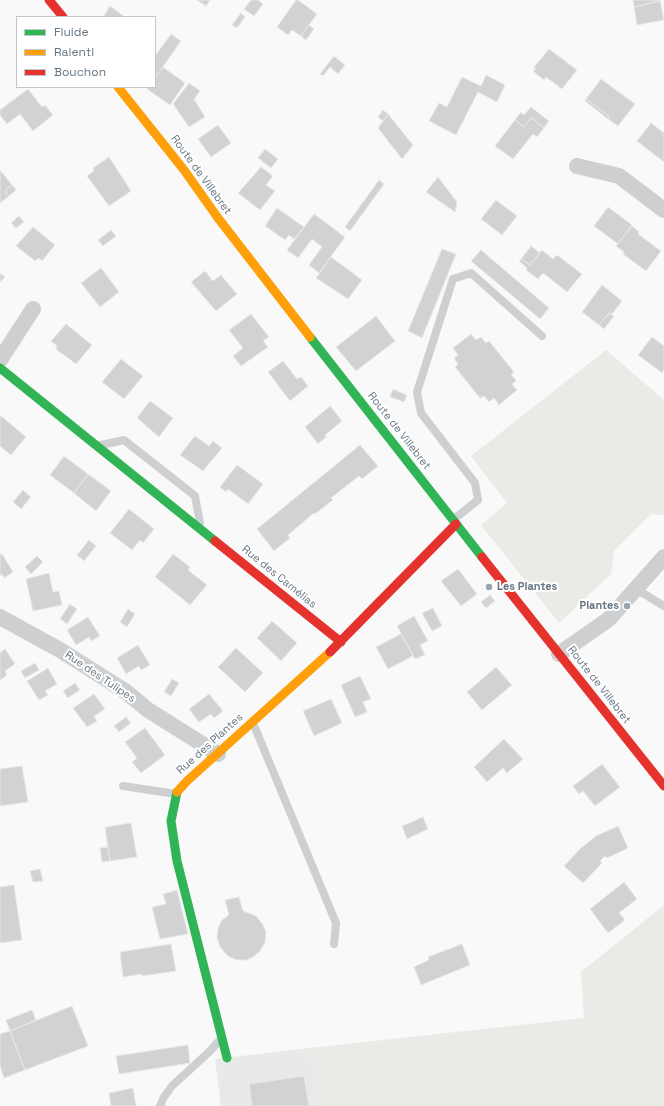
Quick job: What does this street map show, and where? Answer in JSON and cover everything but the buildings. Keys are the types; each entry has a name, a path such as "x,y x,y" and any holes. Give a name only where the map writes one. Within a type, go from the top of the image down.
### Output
{"street":[{"path":"49,0 62,16"},
{"name":"Route de Villebret","path":"119,88 184,170 218,218 455,522 664,786"},
{"path":"577,166 619,176 664,210"},
{"path":"0,360 33,309"},
{"name":"Rue des Camélias","path":"0,368 341,642"},
{"name":"Rue des Plantes","path":"176,794 187,781 341,642 455,522"},
{"path":"559,654 609,619 664,557"},
{"name":"Rue des Tulipes","path":"0,617 60,650 125,691 148,710 218,754"},
{"path":"176,794 171,821 177,861 228,1058"}],"lane":[{"path":"455,522 478,500 475,483 421,413 417,392 453,279 471,273 542,336"},
{"path":"98,446 124,440 195,496 202,530"},
{"path":"636,589 664,606"},
{"path":"253,722 336,923 334,944"},
{"path":"123,786 176,794"},
{"path":"160,1106 164,1097 172,1086 209,1052 222,1037"}],"shaded area":[{"path":"606,350 664,400 664,515 651,514 614,551 611,574 559,623 481,525 507,503 471,456"},
{"path":"664,905 664,1106 319,1106 310,1048 584,1018 581,972"},
{"path":"310,1048 319,1106 221,1106 215,1059"}],"traffic: fast":[{"path":"310,337 482,557"},
{"path":"0,368 215,541"},
{"path":"177,792 171,821 177,861 227,1058"}],"traffic: slow":[{"path":"119,88 184,170 218,218 310,337"},
{"path":"177,792 187,781 330,652"}],"traffic: jam":[{"path":"49,0 62,16"},
{"path":"330,652 456,524"},
{"path":"215,541 341,642"},
{"path":"482,557 664,786"}],"place":[{"name":"Les Plantes","path":"489,587"},
{"name":"Plantes","path":"627,606"}]}
